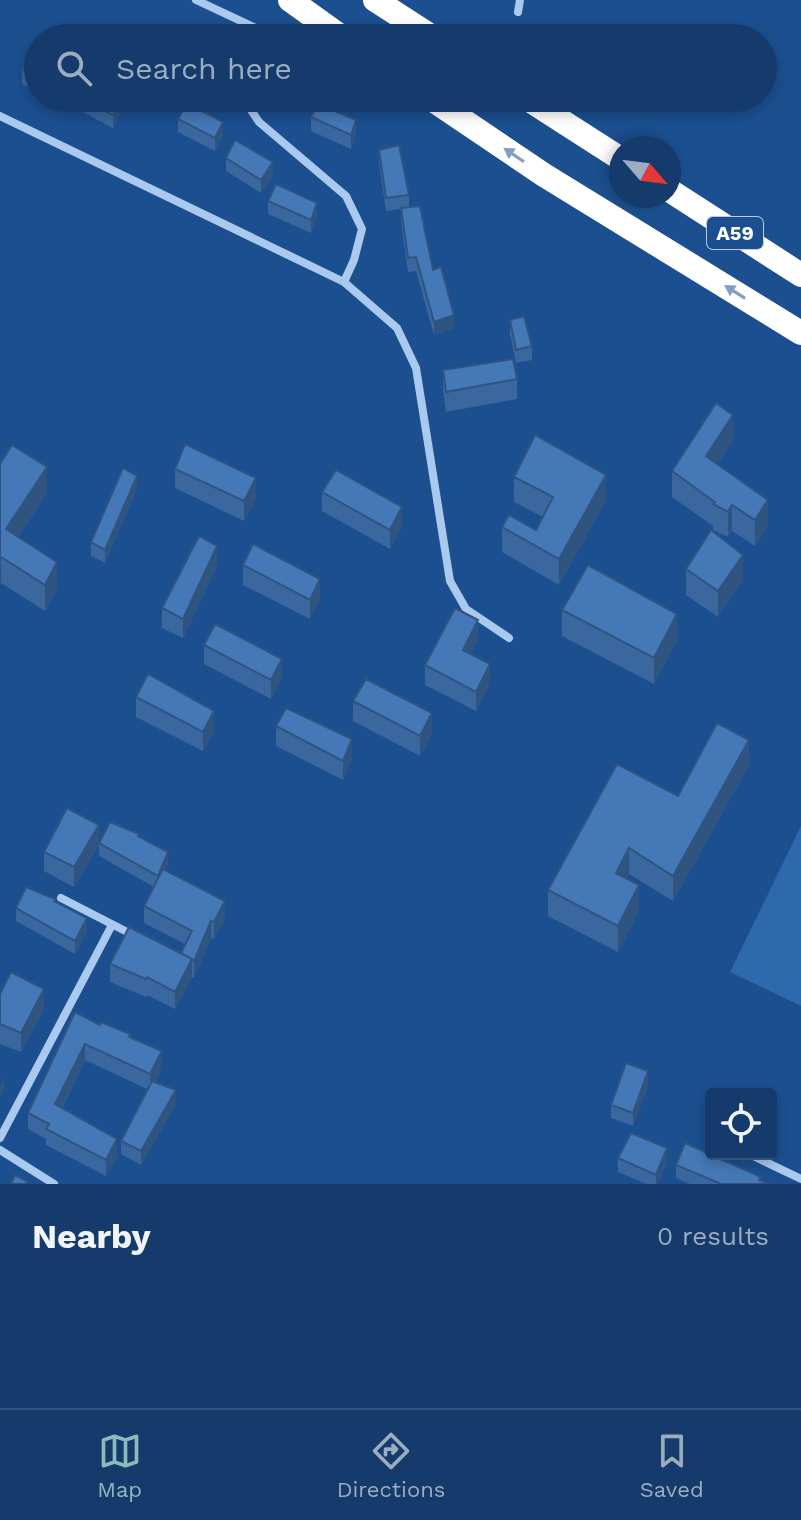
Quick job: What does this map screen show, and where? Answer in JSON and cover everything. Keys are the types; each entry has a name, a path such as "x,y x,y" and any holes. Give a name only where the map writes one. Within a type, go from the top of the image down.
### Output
{"highway":[{"path":"290,0 323,24"},
{"path":"375,0 412,24"},
{"name":"A59","path":"451,112 544,175 801,333"},
{"path":"548,112 609,151"},
{"name":"A59","path":"681,198 801,275"}],"street":[{"path":"196,0 238,24"},
{"path":"518,12 520,0"},
{"path":"252,112 259,122 346,196 362,229 344,282"},
{"path":"0,116 344,282 397,328 416,368 450,581 466,609 509,638"},
{"path":"61,898 151,943"},
{"path":"0,1138 112,925"},
{"path":"0,1150 54,1184"},
{"path":"761,1160 801,1179"}],"shaded area":[{"path":"801,826 801,1006 730,972"}],"building":[{"path":"182,112 204,112 223,122 215,138 178,119"},
{"path":"314,112 337,112 356,120 351,135 311,117"},
{"path":"235,140 273,162 261,180 226,158"},
{"path":"399,145 409,195 386,198 379,150"},
{"path":"276,184 317,203 311,220 268,201"},
{"path":"420,206 433,270 441,267 454,315 434,322 416,257 408,258 401,208"},
{"path":"524,316 532,346 516,350 510,320"},
{"path":"513,359 517,379 446,392 443,370"},
{"path":"716,403 733,415 706,456 768,500 755,520 732,505 728,512 713,504 715,502 672,471"},
{"path":"535,435 606,475 559,559 502,527 509,515 536,530 553,497 514,477"},
{"path":"185,444 256,478 244,501 175,469"},
{"path":"12,445 47,467 6,529 57,562 45,585 0,559 0,464"},
{"path":"123,468 137,476 105,550 91,542"},
{"path":"336,470 402,507 390,530 322,492"},
{"path":"711,530 743,555 718,591 686,569"},
{"path":"199,536 217,546 183,619 162,608"},
{"path":"253,544 320,579 310,600 243,565"},
{"path":"588,565 677,614 654,658 562,610"},
{"path":"455,608 478,620 463,650 490,664 476,692 425,665"},
{"path":"215,624 282,659 271,680 204,645"},
{"path":"148,674 214,711 203,732 136,697"},
{"path":"366,679 432,713 420,736 353,701"},
{"path":"286,708 352,739 343,761 276,726"},
{"path":"717,723 749,740 673,876 629,848 616,873 639,885 618,926 548,890 617,764 678,796"},
{"path":"67,808 99,825 74,867 44,852"},
{"path":"110,822 139,834 168,852 158,876 99,843"},
{"path":"163,869 225,901 214,922 211,921 194,961 181,953 192,931 144,906"},
{"path":"26,887 55,899 87,918 75,941 16,908"},
{"path":"129,927 192,959 175,992 147,977 110,964"},
{"path":"11,972 44,989 21,1033 0,1024 0,994"},
{"path":"75,1012 100,1025 101,1022 130,1034 129,1037 162,1051 150,1074 85,1044 55,1104 117,1139 106,1160 46,1129 49,1124 28,1113"},
{"path":"626,1063 648,1071 633,1113 611,1105"},
{"path":"152,1081 176,1090 141,1151 121,1141"},
{"path":"631,1133 667,1148 656,1175 618,1158"},
{"path":"685,1143 705,1152 705,1160 723,1160 770,1184 721,1184 676,1165"},
{"path":"15,1175 27,1181 26,1184 11,1184"}]}
